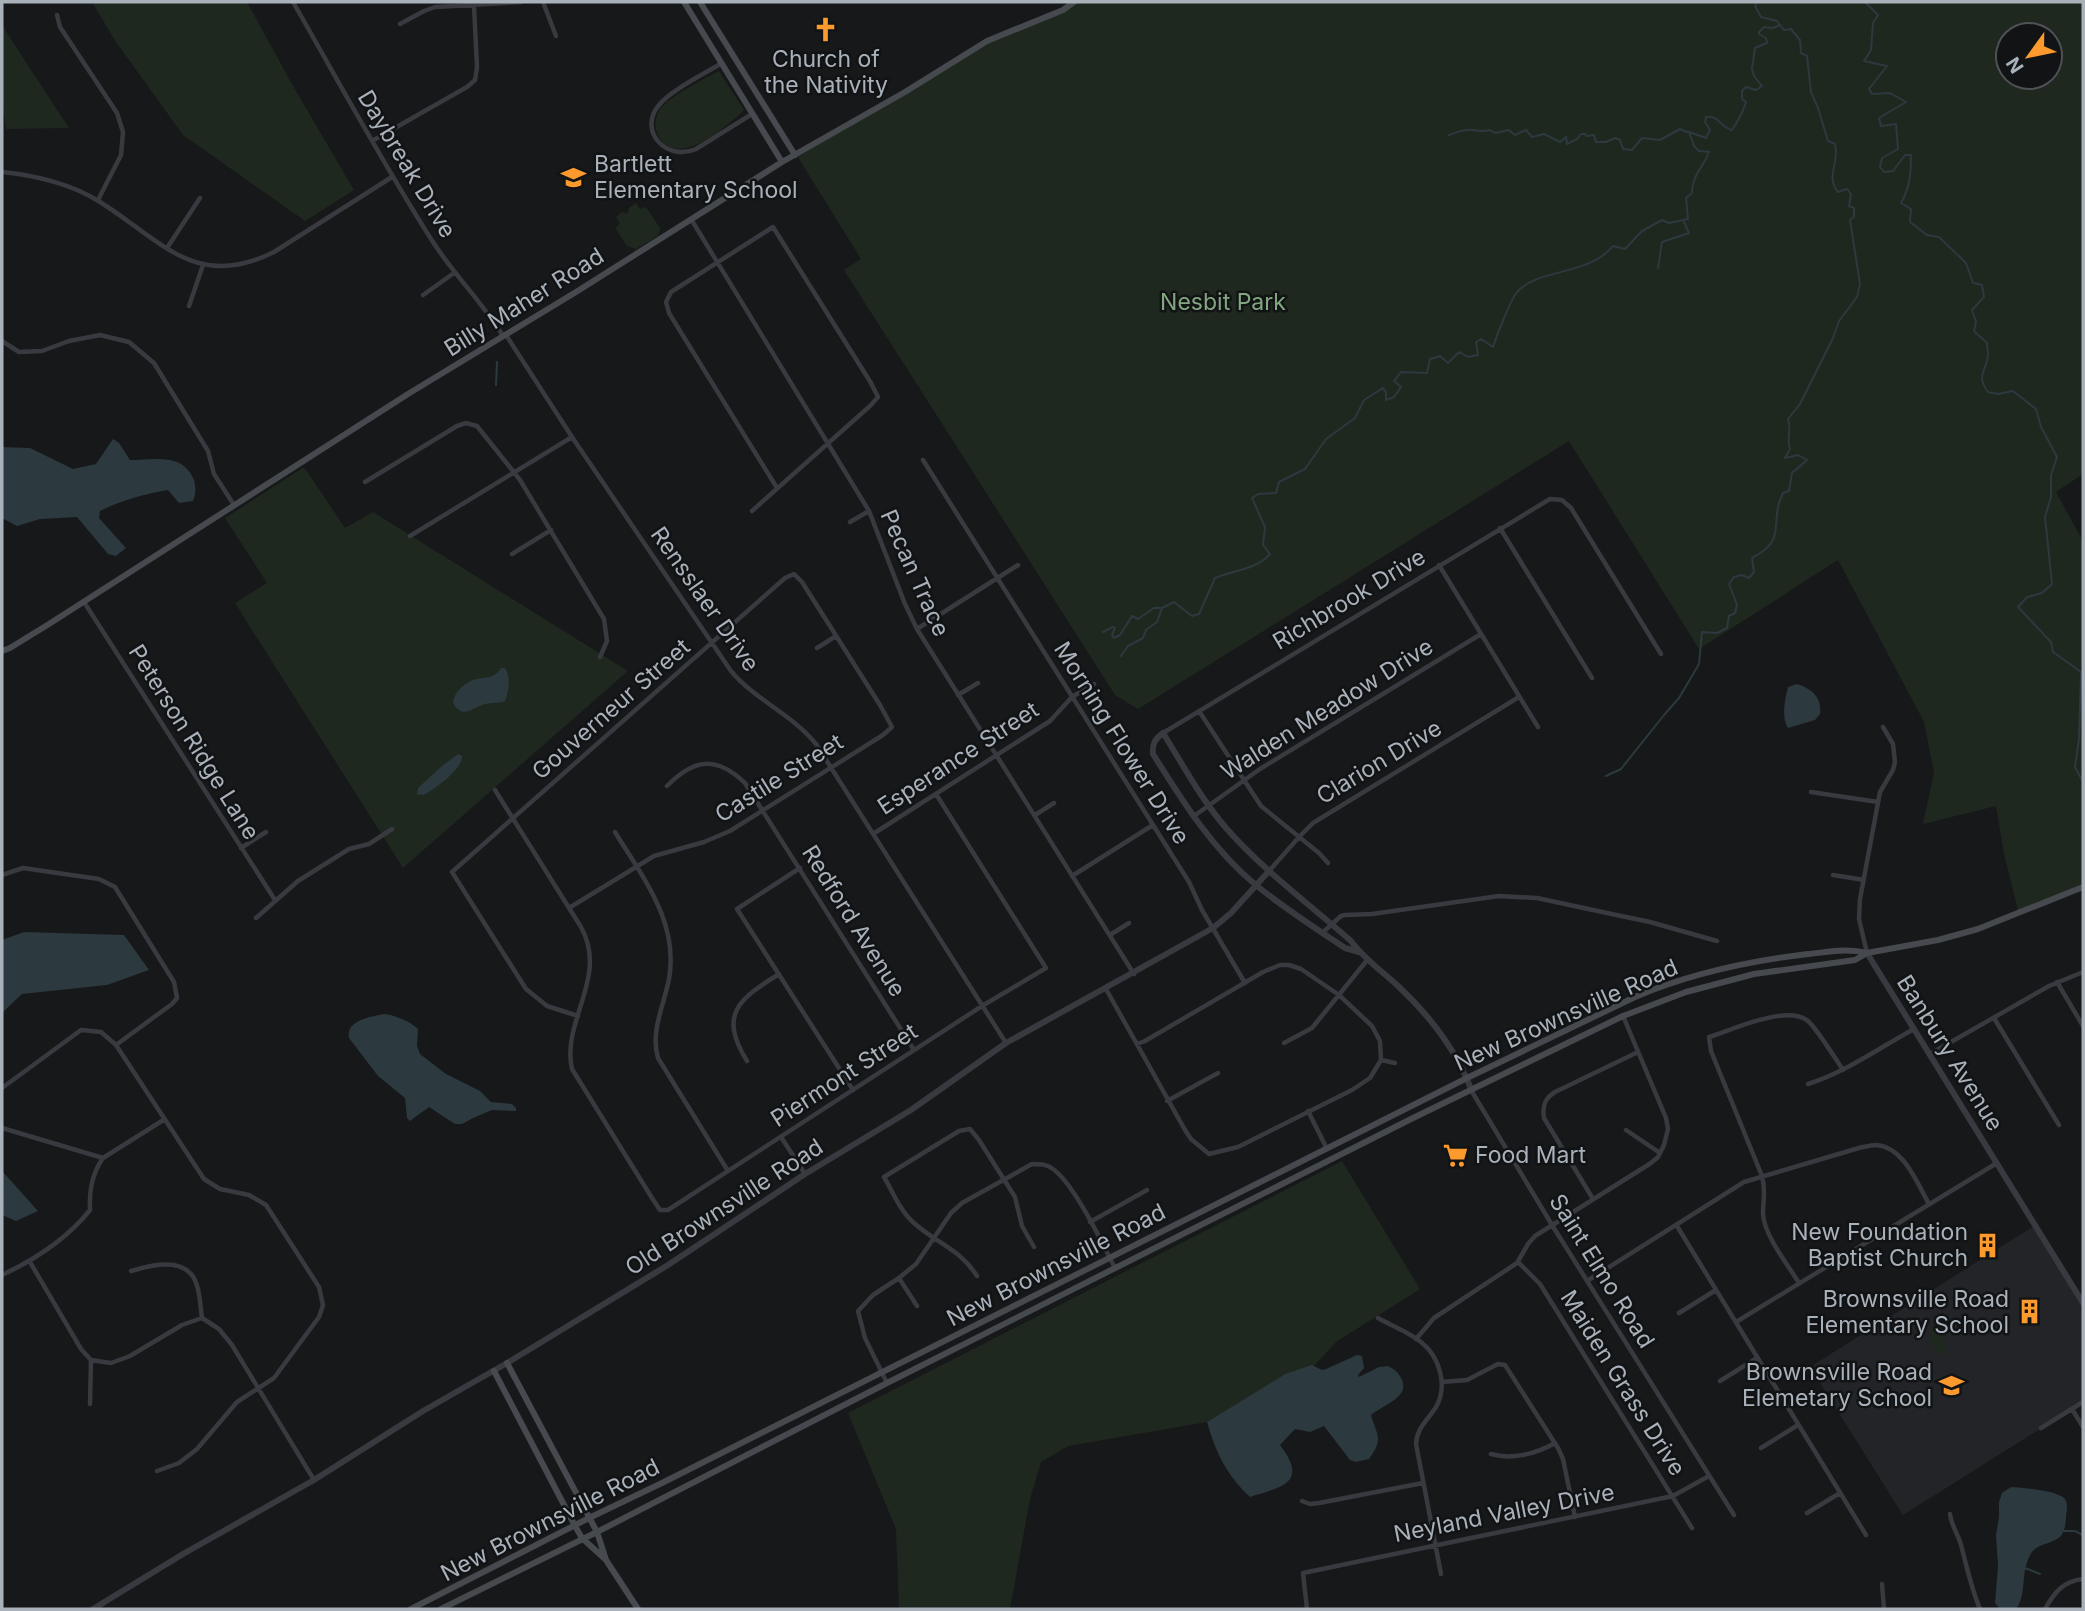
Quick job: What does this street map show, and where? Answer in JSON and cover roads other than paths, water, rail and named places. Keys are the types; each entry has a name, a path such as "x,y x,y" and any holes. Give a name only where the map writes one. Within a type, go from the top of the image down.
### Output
{"main road":[{"path":"684,2 782,162"},
{"path":"701,2 795,155"},
{"name":"Billy Maher Road","path":"2,651 782,162 987,41 1063,10 1074,2"},
{"path":"728,72 739,65"},
{"path":"751,110 760,99"},
{"path":"1867,953 1938,940 1978,929 2083,887"},
{"name":"New Brownsville Road","path":"411,1609 1467,1078 1636,997 1718,969 1774,958 1852,949 1867,953"},
{"name":"New Brownsville Road","path":"441,1609 1471,1089 1623,1016 1661,1000 1754,974 1855,960 1867,953"},
{"path":"508,1363 597,1532 606,1560"},
{"path":"494,1371 582,1538 606,1560 638,1609"}],"street":[{"name":"Daybreak Drive","path":"293,2 392,177 454,273 504,336"},
{"path":"400,24 432,8 521,2"},
{"path":"543,2 556,36"},
{"path":"372,141 475,80 477,67 474,6"},
{"path":"57,15 60,27 117,113 123,132 121,155 97,200"},
{"path":"722,63 672,94 656,108 652,125 657,139 674,153 690,152 751,110"},
{"path":"2,172 52,182 97,200 184,259 203,265 231,266 264,257 392,177"},
{"path":"167,248 200,198"},
{"name":"Pecan Trace","path":"690,219 869,511 917,629 1134,974"},
{"path":"752,511 878,397 773,227 671,292 666,302 669,313 777,488"},
{"path":"189,306 203,265"},
{"path":"423,295 454,273"},
{"path":"2,341 19,352 41,351 69,341 100,335 130,342 154,363 208,451 214,474 235,506"},
{"name":"Rensslaer Drive","path":"504,336 727,666 743,685 799,725 816,744 1006,1043"},
{"path":"470,423 471,416"},
{"path":"365,482 457,426 470,423 480,429 514,472 604,619 607,641 600,657"},
{"path":"410,536 572,437"},
{"name":"Morning Flower Drive","path":"923,460 1191,886 1245,983"},
{"name":"Richbrook Drive","path":"1163,733 1544,501 1555,498 1565,501 1571,508 1661,654"},
{"path":"850,522 869,511"},
{"path":"1500,528 1592,678"},
{"path":"512,554 551,530"},
{"path":"917,629 1018,565"},
{"path":"1439,565 1538,727"},
{"name":"Gouverneur Street","path":"578,1016 547,1006 526,989 452,872 785,578 794,574 802,582 836,636"},
{"name":"Peterson Ridge Lane","path":"84,602 275,901"},
{"name":"Walden Meadow Drive","path":"1193,816 1243,780 1481,634"},
{"path":"817,648 836,636"},
{"name":"Castile Street","path":"569,908 636,866 664,852 720,835 892,727 836,636"},
{"path":"958,695 978,683"},
{"name":"Esperance Street","path":"873,834 1052,719 1072,697 1094,684"},
{"name":"Clarion Drive","path":"1269,871 1315,821 1519,696"},
{"path":"1199,711 1261,806 1328,863"},
{"name":"Banbury Avenue","path":"1883,727 1893,744 1895,762 1894,770 1880,792 1864,880 1859,917 1867,953 2083,1303"},
{"name":"Saint Elmo Road","path":"1359,952 1345,948 1322,933 1256,885 1223,854 1193,816 1153,754 1155,740 1163,733 1209,805 1242,846 1351,941 1359,952 1401,988 1421,1010 1449,1048 1552,1225 1734,1515"},
{"name":"Redford Avenue","path":"667,786 688,768 699,765 712,765 742,780 914,1050"},
{"path":"495,790 584,934 591,957 578,1016"},
{"path":"1811,792 1878,802"},
{"name":"Piermont Street","path":"578,1016 570,1061 576,1078 660,1210 668,1210 982,1006 1046,968 936,794"},
{"path":"1035,816 1054,803"},
{"path":"1072,876 1153,825"},
{"path":"256,918 295,883 340,854 369,844 392,829"},
{"path":"241,848 266,832"},
{"path":"615,832 662,910 670,942 670,972 656,1034 656,1053 662,1067 728,1171"},
{"path":"2,875 23,868 99,879 115,887 174,982 177,998 116,1045"},
{"path":"800,868 737,909 853,1090"},
{"name":"Old Brownsville Road","path":"93,1609 183,1554 314,1480 422,1410 508,1363 690,1251 805,1174 911,1110 1006,1043 1213,928 1231,913 1269,871"},
{"path":"1833,875 1864,880"},
{"path":"1322,933 1340,916 1376,914 1499,895 1537,898 1650,922 1717,942"},
{"path":"1110,935 1129,923"},
{"path":"1284,1043 1312,1028 1368,959"},
{"path":"1106,989 1167,1101 1191,1139 1209,1153 1232,1149 1361,1084 1370,1078 1381,1059 1380,1041 1372,1026 1339,995 1289,965 1271,969 1137,1044"},
{"path":"1930,1054 2057,982 2083,972"},
{"path":"747,1061 734,1038 736,1012 739,1004 748,995 779,974"},
{"path":"2057,982 2083,1026"},
{"path":"1799,1283 1767,1230 1763,1215 1766,1195 1762,1176 1711,1051 1709,1037 1773,1016 1794,1015 1808,1021 1843,1070"},
{"path":"1416,1339 1432,1319 1518,1262 1533,1238 1651,1163 1660,1153 1667,1137 1665,1118 1623,1016"},
{"path":"1994,1018 2059,1125"},
{"path":"1808,1084 1843,1070 1914,1029"},
{"path":"2,1088 81,1030 101,1032 116,1045 204,1179 220,1189 249,1195 266,1205 319,1287 323,1305 319,1317 274,1378 237,1402 197,1449 179,1463 157,1471"},
{"path":"1593,1199 1544,1118 1544,1103 1555,1092 1638,1052"},
{"path":"1381,1059 1395,1063"},
{"path":"1167,1101 1218,1073"},
{"path":"1308,1111 1326,1149"},
{"path":"2,1275 30,1262 79,1224 90,1210 89,1193 95,1170 103,1158 165,1119"},
{"path":"2,1128 103,1158"},
{"path":"977,1276 964,1258 908,1217 884,1177 959,1131 970,1129 979,1140 1016,1199 1022,1226 1034,1247"},
{"path":"1626,1130 1660,1153"},
{"path":"781,1137 805,1174"},
{"path":"1587,1281 1737,1186 1762,1176 1859,1148 1877,1145 1892,1151 1907,1165 1929,1204"},
{"path":"1736,1322 1997,1163"},
{"path":"887,1383 865,1338 858,1311 873,1294 916,1264 951,1213 962,1203 1032,1164 1044,1164 1065,1181 1115,1268"},
{"path":"1090,1222 1147,1190"},
{"path":"1677,1226 1866,1535"},
{"path":"30,1262 81,1349 91,1360 111,1363 130,1356 182,1325 202,1318"},
{"name":"Maiden Grass Drive","path":"1518,1262 1540,1284 1692,1528"},
{"path":"131,1271 152,1265 166,1265 179,1266 192,1275 202,1318 219,1329 232,1345 314,1480"},
{"path":"899,1278 917,1307"},
{"path":"1678,1313 1716,1290"},
{"path":"1378,1318 1416,1339 1431,1353 1442,1382 1437,1405 1421,1425 1416,1438 1441,1574"},
{"path":"1720,1381 1757,1358"},
{"path":"90,1404 91,1360"},
{"path":"1442,1382 1471,1379 1501,1363 1507,1368 1563,1459 1575,1517"},
{"path":"2041,1428 2083,1402"},
{"path":"2072,1409 2083,1427"},
{"path":"1761,1448 1798,1425"},
{"path":"1490,1454 1511,1457 1542,1450 1555,1443"},
{"name":"Neyland Valley Drive","path":"1307,1609 1302,1573 1673,1496 1709,1476"},
{"path":"1302,1501 1319,1503 1423,1483"},
{"path":"1807,1513 1840,1493"},
{"path":"1950,1514 1961,1545 1971,1589 1980,1609"},
{"path":"2045,1609 2062,1586 2073,1580 2083,1579"},
{"path":"1882,1584 1884,1609"}],"waterway":[{"path":"1606,776 1621,769 1679,698 1699,664 1702,632 1717,633 1727,628 1729,616 1735,613 1737,605 1729,584 1734,577 1742,575 1749,578 1754,572 1752,558 1763,551 1774,537 1779,504 1783,493 1789,491 1792,473 1807,460 1798,455 1785,458 1790,449 1788,419 1800,404 1839,321 1857,297 1860,284 1850,220 1854,217 1854,208 1849,206 1851,194 1847,189 1838,192 1834,186 1835,144 1828,141 1811,92 1807,56 1801,53 1800,40 1791,29 1784,30 1777,21 1761,17 1755,6 1758,2"},
{"path":"1865,2 1878,15 1873,23 1871,50 1864,61 1887,66 1869,89 1872,94 1890,93 1906,102 1879,118 1881,126 1896,124 1898,149 1882,158 1880,167 1884,172 1893,171 1905,155 1911,155 1909,180 1901,203 1911,209 1910,222 1927,235 1939,237 1966,263 1973,283 1982,285 1984,297 1972,310 1976,322 1974,331 1987,343 1988,354 1982,377 1984,386 1988,392 1998,394 2013,391 2036,409 2041,427 2057,457 2051,475 2051,497 2045,517 2052,584 2042,593 2027,597 2018,607 2051,642 2053,652 2081,672 2079,739 2075,767 2083,782"},
{"path":"1121,656 1128,646 1143,638 1146,630 1157,622 1162,608 1174,602 1192,616 1199,614 1215,578 1251,567 1270,554 1263,545 1265,527 1252,498 1258,494 1276,493 1279,482 1305,469 1326,439 1355,418 1364,400 1383,388 1386,400 1394,397 1401,387 1394,381 1401,372 1427,373 1430,359 1440,356 1448,363 1459,352 1468,357 1478,355 1476,342 1481,339 1493,347 1514,296 1526,284 1591,262 1603,256 1613,246 1625,249 1642,231 1662,220 1669,223 1688,219 1686,198 1692,193 1696,176 1709,152 1699,151 1689,132 1706,138 1710,130 1705,122 1706,117 1714,118 1732,130 1746,102 1742,99 1742,91 1746,87 1756,90 1762,86 1752,69 1755,48 1767,43 1766,38 1759,32 1764,27 1773,28 1780,25"},
{"path":"1449,135 1470,130 1490,130 1495,133 1509,130 1515,135 1526,130 1532,137 1544,134 1560,142 1566,137 1567,144 1585,134 1594,135 1596,142 1615,138 1620,140 1623,149 1632,150 1642,138 1660,140 1680,129 1687,132"},
{"path":"1658,268 1662,242 1689,233 1684,222"},
{"path":"496,385 497,362"},
{"path":"1103,632 1115,628 1112,635 1114,638 1120,635 1132,616 1138,619 1154,608 1161,608"},
{"path":"2063,1531 2075,1531 2083,1535"},
{"path":"2025,1568 2040,1574"}],"place":[{"name":"Church of the Nativity","path":"826,29"},
{"name":"Bartlett Elementary School","path":"574,177"},
{"name":"Food Mart","path":"1455,1155"},
{"name":"New Foundation Baptist Church","path":"1988,1245"},
{"name":"Brownsville Road Elementary School","path":"2029,1312"},
{"name":"Brownsville Road Elemetary School","path":"1952,1385"}],"park label":[{"name":"Nesbit Park","path":"1223,302"}]}
